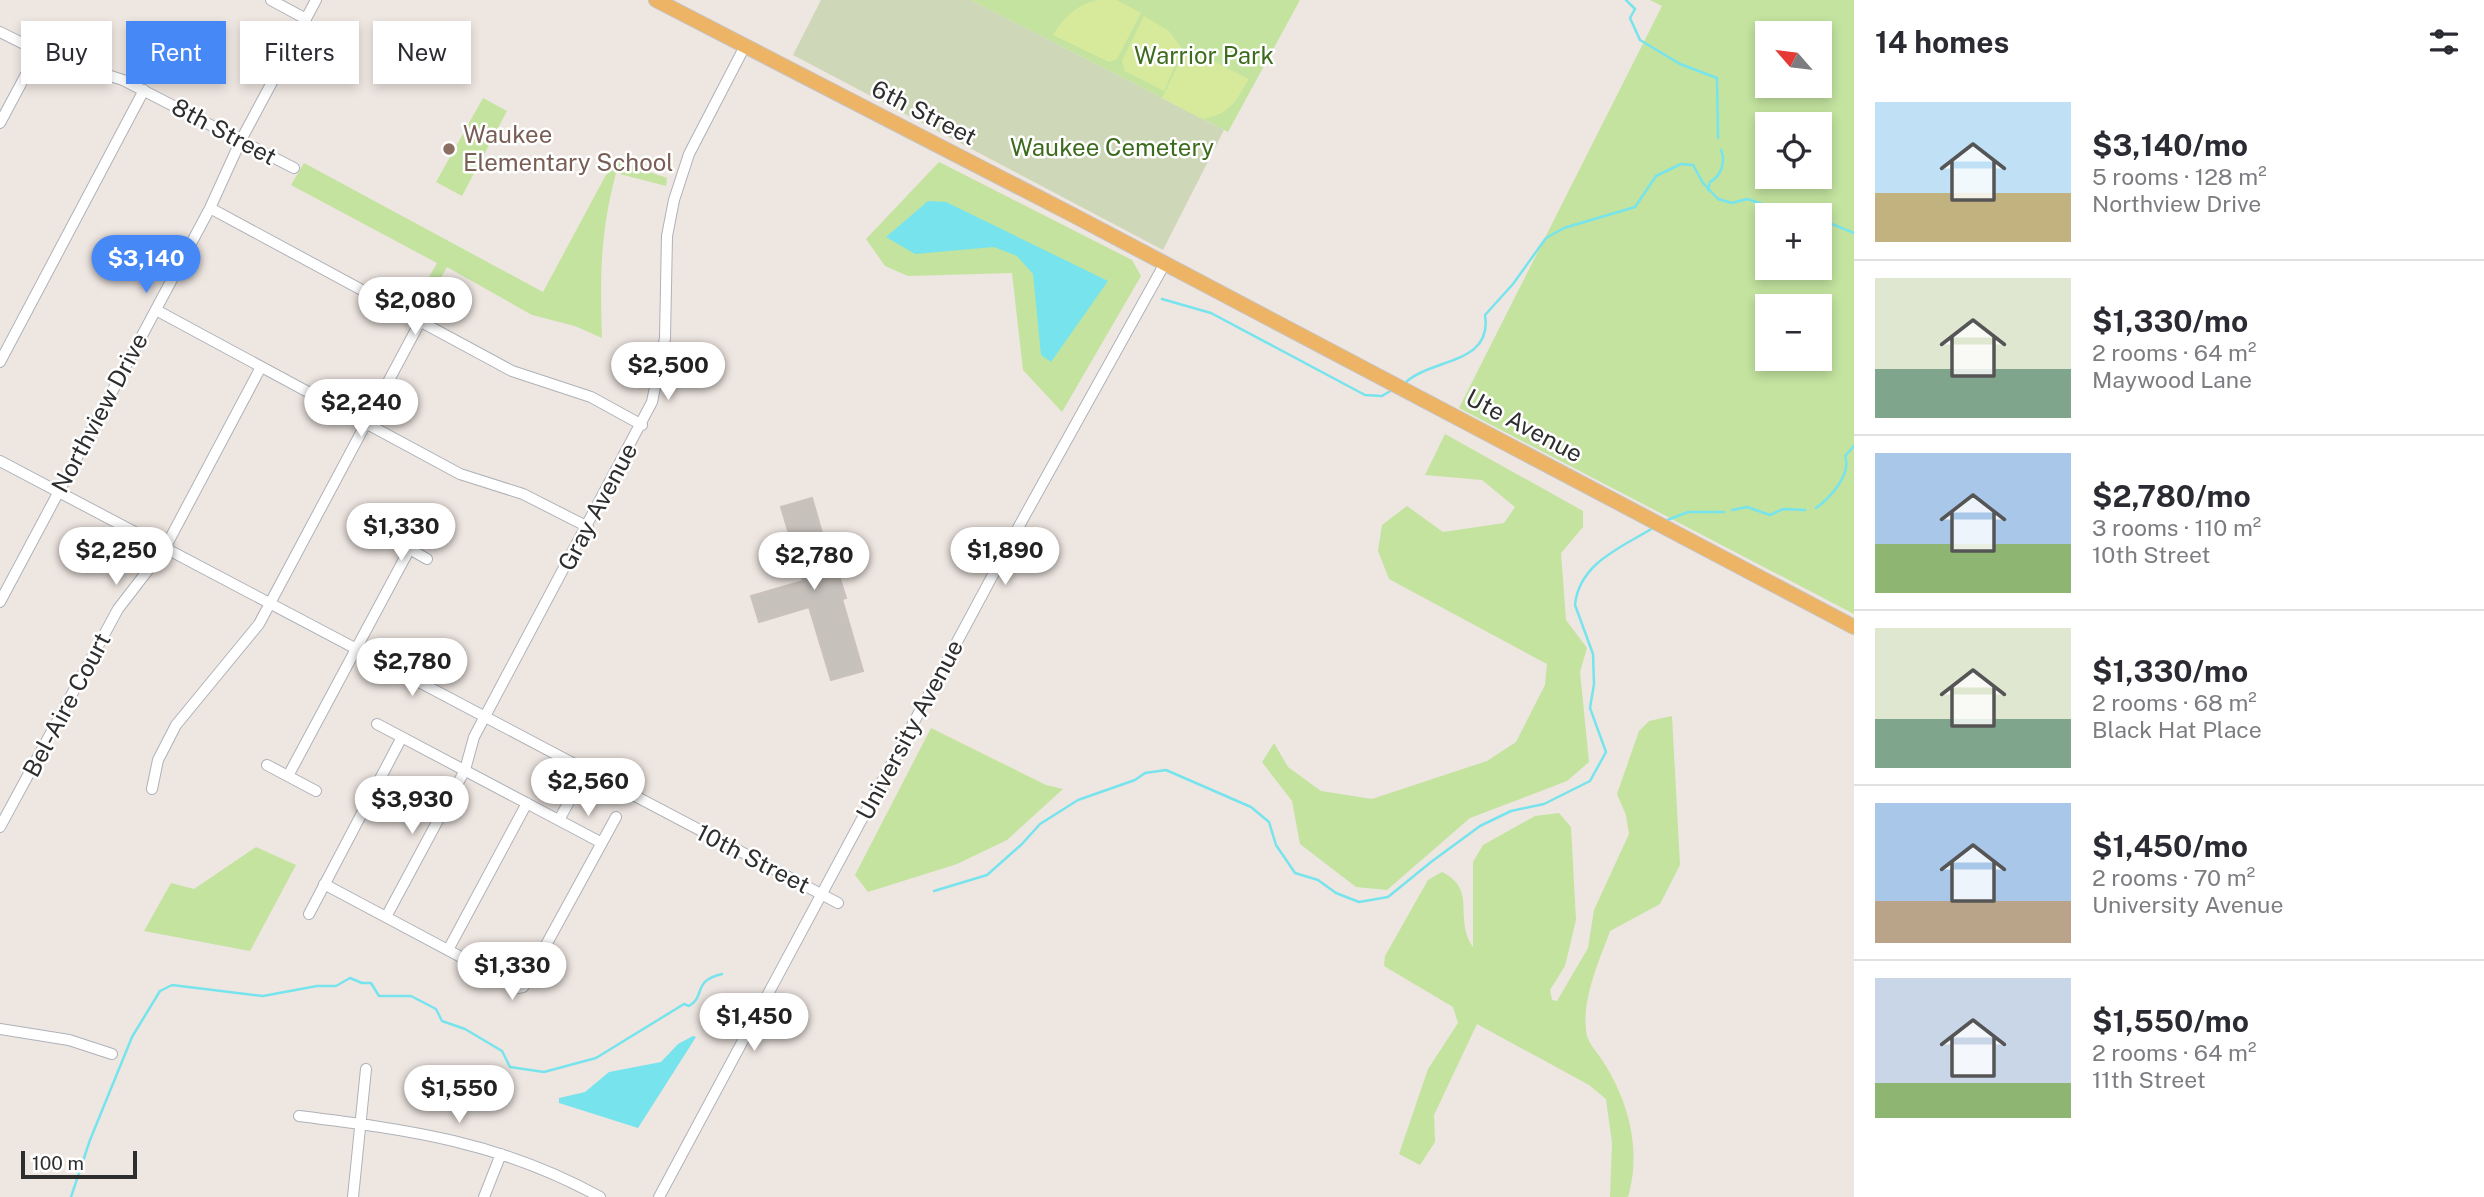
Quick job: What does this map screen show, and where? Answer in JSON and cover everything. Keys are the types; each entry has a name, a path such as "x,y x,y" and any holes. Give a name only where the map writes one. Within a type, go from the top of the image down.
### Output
{"main road":[{"name":"6th Street","path":"656,0 1073,215 1167,267"},
{"name":"Ute Avenue","path":"1167,267 1854,627"}],"street":[{"path":"271,0 306,19"},
{"name":"Northview Drive","path":"0,603 210,208 241,141 316,0"},
{"name":"8th Street","path":"0,32 21,43"},
{"name":"Gray Avenue","path":"386,917 465,771 474,737 642,425 658,379 665,338 667,236 674,200 689,154 745,46"},
{"name":"8th Street","path":"112,77 144,90 294,168"},
{"path":"0,123 21,84"},
{"path":"0,362 144,90"},
{"path":"210,208 512,371 591,397 642,425"},
{"name":"University Avenue","path":"659,1197 1024,517 1167,267"},
{"path":"156,310 460,474 523,494 588,527"},
{"path":"152,789 158,760 176,725 259,624 270,606 420,322"},
{"name":"Bel-Aire Court","path":"0,827 118,609 165,548 261,367"},
{"name":"10th Street","path":"0,461 270,606 838,903"},
{"path":"392,539 427,559"},
{"path":"288,776 409,550"},
{"path":"377,724 601,843"},
{"path":"309,914 402,737"},
{"path":"267,765 316,791"},
{"path":"559,820 585,772"},
{"path":"448,950 527,803"},
{"path":"324,884 519,988 523,987 616,817"},
{"path":"0,1030 77,1041 112,1054"},
{"path":"353,1197 366,1069"},
{"path":"299,1116 442,1136 501,1154 600,1197"},
{"path":"484,1197 501,1154"}],"green space":[{"name":"Waukee Cemetery","path":"821,0 971,0 1224,130 1163,250 793,55"},
{"name":"Warrior Park","path":"971,0 1300,0 1228,132"},
{"path":"1097,0 1116,0 1141,13 1117,59 1109,62 1053,35 1071,13"},
{"path":"1650,0 1854,0 1854,614 1459,408 1662,6"},
{"path":"1144,16 1169,31 1182,49 1164,91 1125,71 1122,61"},
{"path":"1193,51 1249,79 1231,106 1212,117 1202,119 1162,98 1184,53"},
{"path":"483,98 507,111 462,196 436,182"},
{"path":"614,160 667,178 666,186 616,173 602,255 602,338 575,326 532,315 447,267 422,311 413,306 437,263 291,185 304,163 543,292"},
{"path":"939,162 1132,260 1141,276 1062,412 1023,370 1012,273 908,276 885,266 866,239"},
{"path":"1445,434 1583,511 1583,527 1561,553 1566,620 1587,648 1580,672 1589,762 1567,781 1470,818 1387,890 1356,887 1300,844 1292,801 1262,762 1274,743 1288,767 1321,791 1372,799 1487,761 1516,742 1545,685 1547,664 1389,579 1378,551 1382,525 1407,506 1443,532 1504,523 1515,507 1482,480 1425,475"},
{"path":"1672,716 1680,865 1660,904 1610,931 1592,982 1586,1010 1587,1036 1615,1083 1631,1130 1633,1164 1628,1197 1610,1197 1612,1143 1606,1099 1589,1085 1477,1024 1434,1115 1435,1142 1420,1165 1399,1154 1428,1069 1458,1023 1453,1007 1384,966 1385,956 1428,880 1442,872 1459,887 1467,936 1473,947 1473,862 1483,845 1535,816 1559,813 1571,827 1576,920 1565,966 1550,990 1552,1000 1557,1001 1588,948 1594,910 1629,834 1626,815 1617,794 1639,731 1649,721"},
{"path":"931,728 1046,785 1063,789 1007,840 957,864 868,892 855,875"},
{"path":"256,847 296,865 250,951 144,931 171,883 194,889"}],"water":[{"path":"928,201 946,202 1108,281 1051,362 1041,355 1033,274 1017,256 994,247 915,254 886,237"},
{"path":"696,1037 638,1128 559,1103 559,1098 585,1092 609,1072 661,1062 678,1044"}],"building":[{"path":"812,498 833,571 837,569 846,598 842,599 863,671 831,680 809,607 759,622 751,596 803,581 781,507"}],"waterway":[{"path":"1626,0 1635,9 1630,18 1640,40 1680,64 1717,78 1718,138"},
{"path":"1708,190 1710,182 1722,168 1721,150"},
{"path":"1405,383 1416,375 1470,352 1480,343 1485,331 1485,315 1513,284 1546,238 1564,228 1635,207 1656,176 1681,164 1693,165 1703,183 1718,199 1732,203 1747,199 1759,203"},
{"path":"1832,224 1854,233"},
{"path":"1162,299 1211,313 1365,395 1382,396 1392,390"},
{"path":"1816,508 1843,478 1845,456 1854,446"},
{"path":"1732,510 1747,507 1770,515 1783,509 1805,510"},
{"path":"1665,521 1688,512 1724,512"},
{"path":"934,891 987,875 1040,824 1078,800 1135,780 1145,773 1166,770 1251,807 1269,822 1276,845 1295,873 1318,880 1336,893 1359,902 1388,897 1480,826 1511,811 1544,804 1590,781 1606,752 1590,708 1594,684 1593,654 1575,605 1578,590 1593,567 1653,528"},
{"path":"71,1197 90,1140 132,1037 160,991 172,985 263,996 317,986 336,986 350,978 371,983 379,996 411,996 436,1009 442,1021 465,1029 502,1051 510,1067 544,1072 596,1058 684,1004 689,1006 707,981 722,974"}],"place":[{"name":"Waukee Elementary School","path":"449,149"}]}
